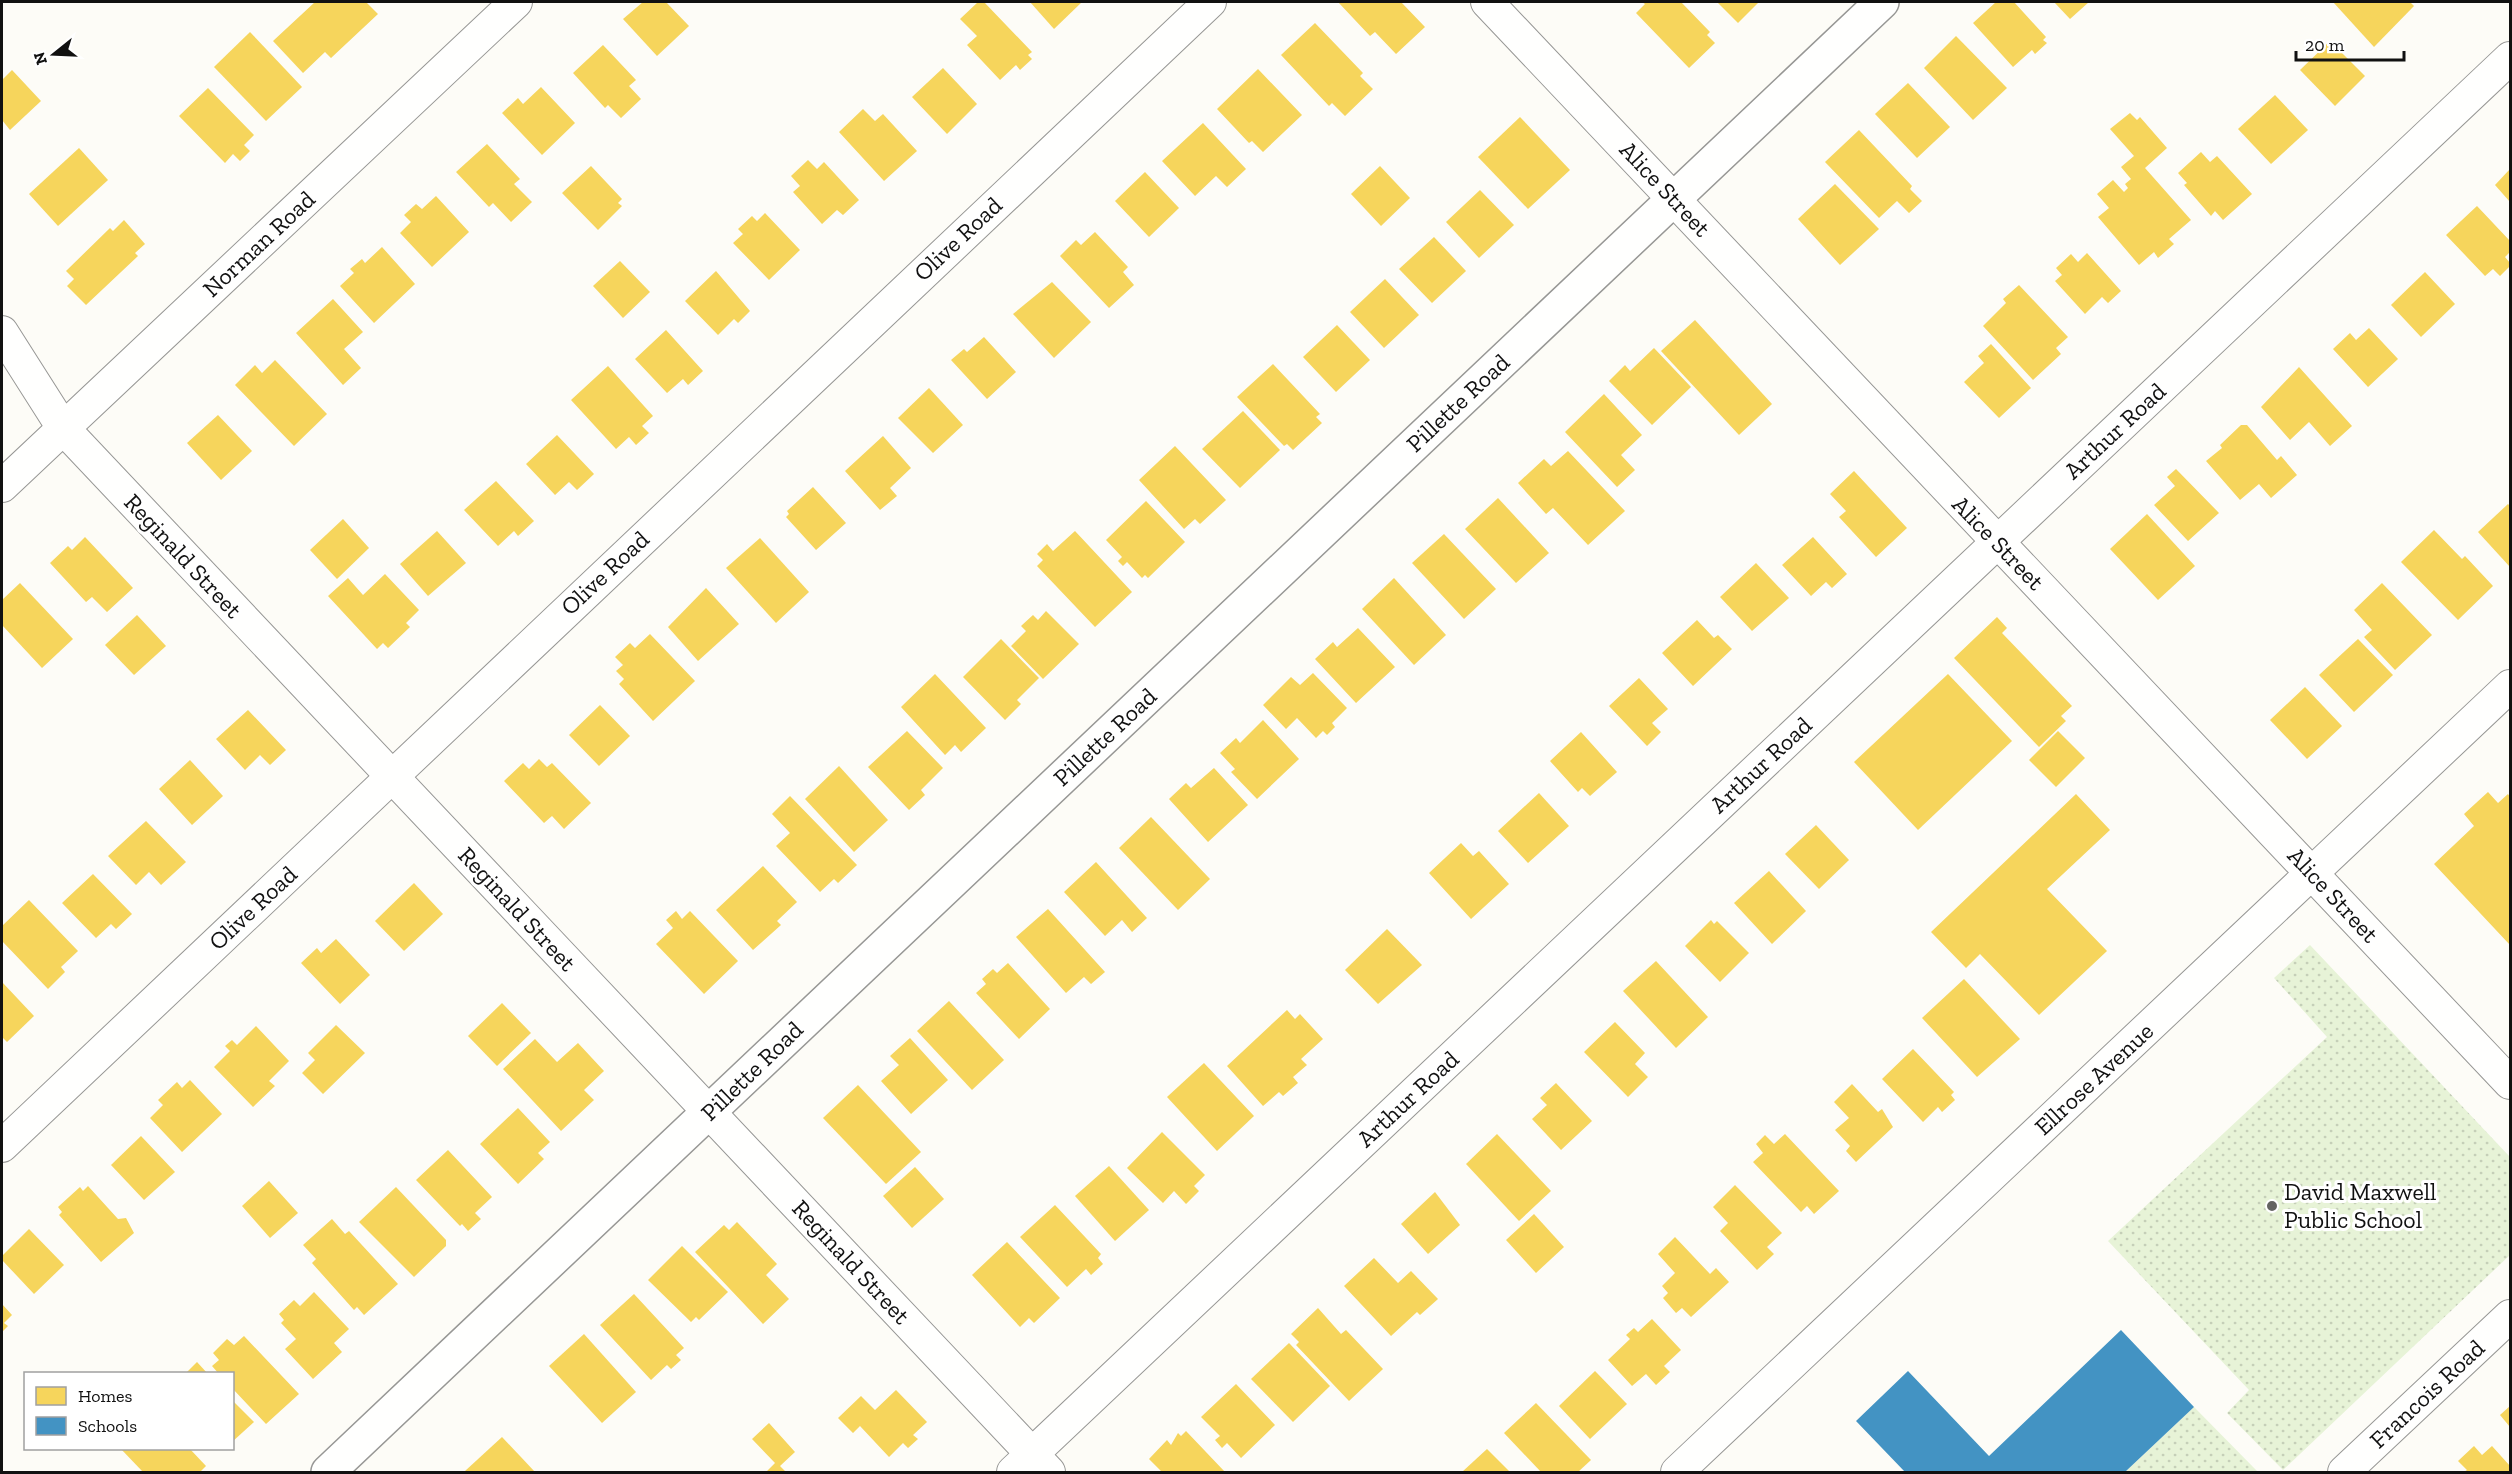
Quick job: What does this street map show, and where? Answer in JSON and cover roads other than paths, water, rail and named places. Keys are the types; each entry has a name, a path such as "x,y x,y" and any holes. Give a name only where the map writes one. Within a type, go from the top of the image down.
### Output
{"street":[{"name":"Norman Road","path":"2,486 516,2"},
{"name":"Olive Road","path":"2,1146 1210,2"},
{"name":"Alice Street","path":"1487,2 2511,1083"},
{"name":"Pillette Road","path":"328,1473 1882,2"},
{"name":"Arthur Road","path":"1031,1466 1998,542 2511,58"},
{"name":"Reginald Street","path":"2,332 63,428 709,1112 1031,1466"},
{"name":"Ellrose Avenue","path":"1677,1473 2511,686"},
{"name":"Francois Road","path":"2344,1473 2511,1316"}],"place":[{"name":"David Maxwell Public School","path":"2272,1206"}]}
